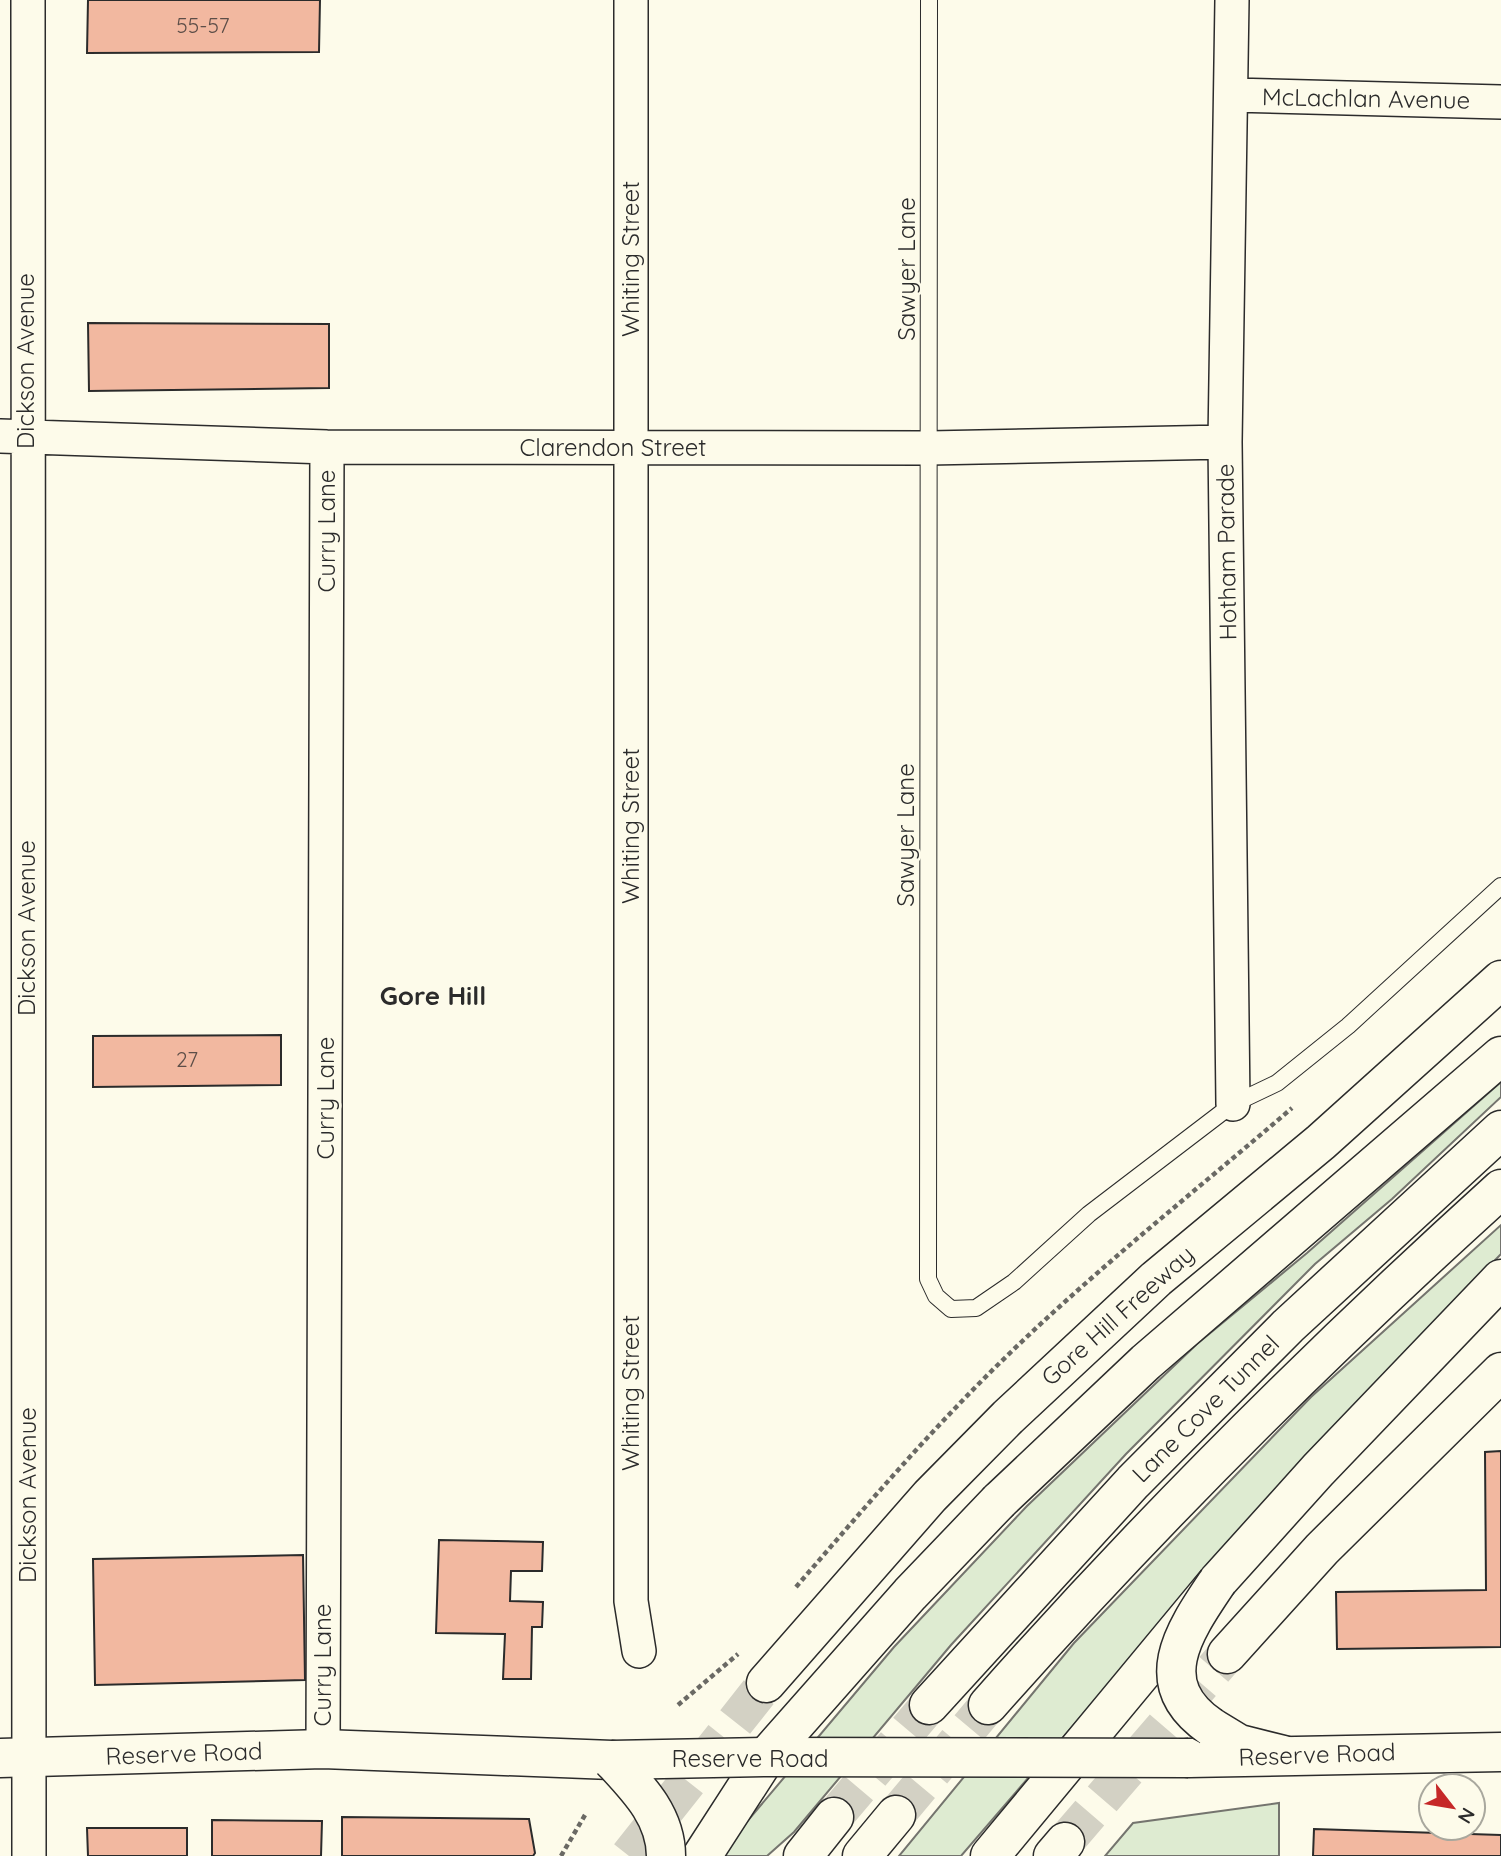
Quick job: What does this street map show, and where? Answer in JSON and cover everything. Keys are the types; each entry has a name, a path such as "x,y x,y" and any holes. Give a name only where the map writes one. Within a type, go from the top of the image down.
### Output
{"main road":[{"name":"Gore Hill Freeway","path":"766,1683 930,1496 1008,1417 1156,1279 1321,1142 1501,980"},
{"path":"1449,1100 1501,1049"},
{"path":"702,1856 766,1757 910,1594 999,1501 1146,1362 1501,1056"},
{"name":"Lane Cove Tunnel","path":"929,1705 1143,1472 1288,1326 1501,1130"},
{"name":"Lane Cove Tunnel","path":"988,1705 1064,1619 1222,1455 1373,1304 1501,1189"},
{"path":"990,1856 1219,1581 1318,1470 1493,1289"},
{"path":"1227,1654 1322,1549 1501,1372"},
{"path":"1219,1581 1189,1625 1176,1666 1177,1684 1184,1702 1211,1727 1239,1744 1283,1755"},
{"name":"Reserve Road","path":"14,1758 323,1749 612,1760 766,1757 1188,1758 1501,1752"},
{"path":"612,1760 657,1815 666,1842 666,1856"},
{"path":"862,1856 896,1815"},
{"path":"803,1856 834,1817"}],"street":[{"name":"Dickson Avenue","path":"28,0 13,435 14,1758 29,1856"},
{"name":"Whiting Street","path":"631,0 631,1601 639,1651"},
{"name":"Hotham Parade","path":"1232,0 1226,442 1233,1104"},
{"name":"McLachlan Avenue","path":"1232,95 1501,102"},
{"name":"Clarendon Street","path":"13,435 327,447 929,448 1226,442"},
{"name":"Curry Lane","path":"323,1749 327,447"}],"lane":[{"name":"Sawyer Lane","path":"929,0 928,1279 936,1296 951,1309 976,1308 1014,1282 1089,1214 1233,1104 1277,1083 1348,1026 1501,886"}],"path":[{"path":"791,1593 927,1435 1012,1351 1133,1240 1301,1100"},
{"path":"678,1705 745,1646"},
{"path":"561,1856 585,1815"}],"green space":[{"path":"1501,1082 1501,1097 1392,1199 1315,1264 1126,1454 951,1645 794,1832 767,1856 718,1856 894,1647 1027,1506 1197,1344 1307,1253"},
{"path":"1501,1225 1501,1254 1305,1456 961,1856 899,1856 1074,1643 1311,1397"},
{"path":"1279,1803 1279,1856 1105,1856 1133,1823"}],"building":[{"path":"88,0 320,0 319,52 87,53"},
{"path":"88,323 329,324 329,388 89,391"},
{"path":"281,1035 281,1085 93,1087 93,1036"},
{"path":"1501,1451 1501,1647 1337,1649 1336,1592 1486,1590 1485,1452"},
{"path":"439,1540 543,1542 542,1571 511,1571 510,1601 543,1602 542,1627 532,1627 531,1679 503,1679 505,1634 436,1633"},
{"path":"303,1555 305,1680 95,1685 93,1559"},
{"path":"342,1817 529,1819 535,1853 533,1856 342,1856"},
{"path":"212,1820 322,1821 321,1856 212,1856"},
{"path":"87,1828 187,1828 187,1856 88,1856"},
{"path":"1314,1829 1417,1832 1417,1842 1487,1842 1487,1835 1501,1835 1501,1856 1313,1856"}],"tunnel":[{"path":"1065,1842 1227,1654"},
{"path":"629,1856 766,1683"},
{"path":"834,1817 929,1705"},
{"path":"896,1815 988,1705"}],"district":[{"name":"Gore Hill","path":"433,996"}]}
